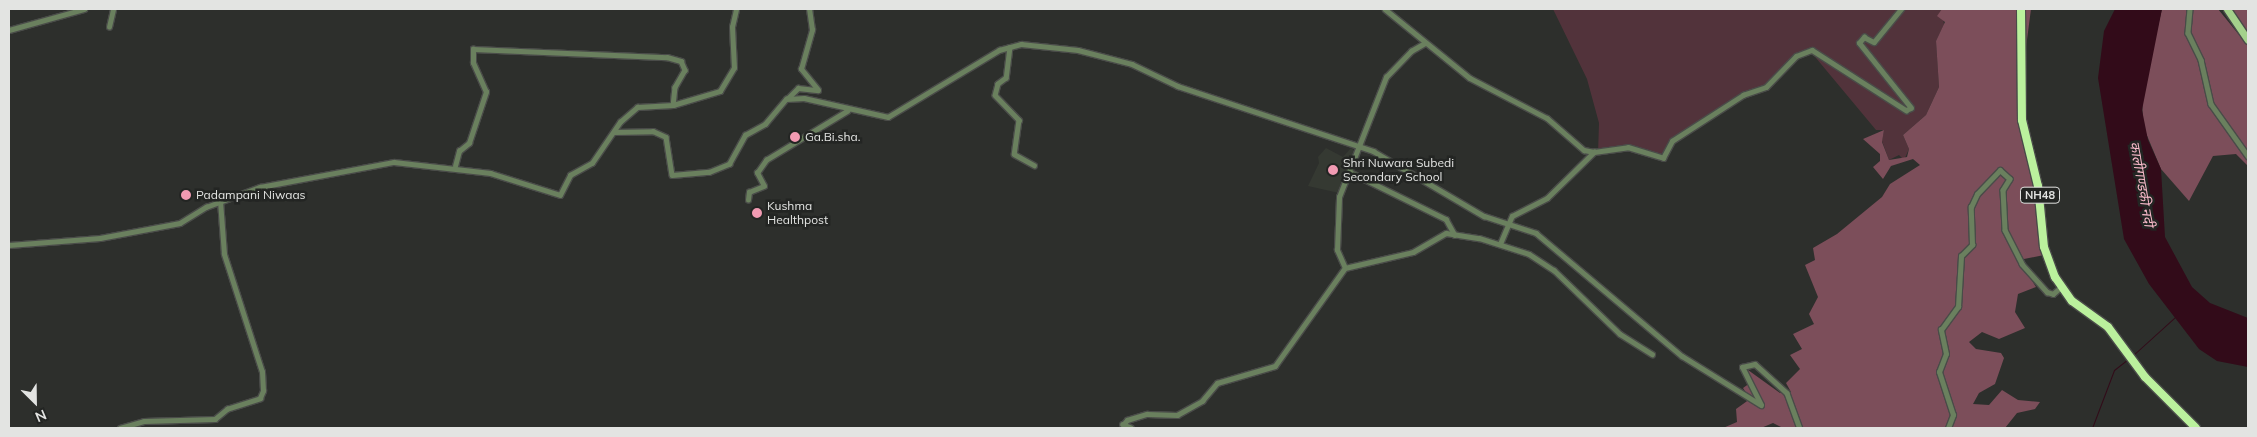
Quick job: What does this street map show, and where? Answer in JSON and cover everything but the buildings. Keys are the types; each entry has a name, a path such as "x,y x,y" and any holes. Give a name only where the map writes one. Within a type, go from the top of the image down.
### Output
{"highway":[{"name":"NH48","path":"2021,9 2022,120 2038,186 2044,247 2060,288 2108,327 2139,369 2196,428"}],"main road":[{"path":"2226,9 2248,40"}],"street":[{"path":"9,30 84,9"},
{"path":"109,27 112,9"},
{"path":"9,245 100,238 180,223 220,201 336,170 394,162 455,166 557,196 564,192 570,175 592,163 614,132 637,107 673,105 720,91 729,79 736,9"},
{"path":"614,132 653,131 666,137 672,175 709,172 729,164 745,135 765,124 798,88 818,90 801,68 812,30 810,9"},
{"path":"1385,9 1470,78 1547,118 1584,150 1594,152 1628,147 1663,158 1672,141 1743,95 1766,87 1796,56 1812,50 1906,110 1911,108 1859,43 1864,37 1874,42 1901,9"},
{"path":"2190,9 2188,33 2201,60 2211,104 2248,156"},
{"path":"1346,268 1337,250 1336,211 1352,173 1359,147 1391,69 1425,43"},
{"path":"786,99 804,98 848,110 888,117 957,79 983,58 1010,47 1050,46 1132,64 1178,86 1359,147 1505,224 1536,233 1639,322 1740,396 1764,403 1742,367 1754,364 1787,393 1800,428"},
{"path":"1010,47 1006,78 998,84 996,95 1019,120 1014,154 1034,165"},
{"path":"455,166 459,151 469,143 486,92 473,63 473,49 667,57 681,61 685,70 673,105"},
{"path":"748,200 749,192 764,186 757,173 766,160 848,110"},
{"path":"1500,244 1505,224 1547,198 1594,152"},
{"path":"1948,428 1953,415 1939,372 1946,354 1941,330 1958,307 1962,256 1972,244 1971,207 1977,194 2000,170 2010,179 2003,190 2005,230 2022,264 2046,292 2053,294 2060,288"},
{"path":"1352,173 1446,219 1455,235"},
{"path":"120,428 149,421 215,419 227,409 260,398 263,391 262,372 224,254 220,201"},
{"path":"1131,428 1123,426 1127,420 1147,414 1177,415 1202,401 1217,383 1275,366 1346,268 1413,252 1446,233 1500,244 1554,270 1620,334 1652,354"}],"shaded area":[{"path":"1553,9 1942,9 1944,25 1936,41 1939,87 1926,115 1903,135 1909,149 1904,160 1899,155 1889,160 1882,141 1884,130 1876,130 1811,52 1796,59 1770,86 1737,100 1674,144 1663,161 1621,149 1598,154 1599,123 1587,79"},
{"path":"1942,9 2031,9 2018,109 2034,177 2044,255 2019,260 2036,287 2018,294 2015,312 2025,328 1999,339 1982,332 1969,342 1976,349 2001,353 2004,358 1995,384 1979,393 1973,404 1989,405 2002,390 2018,400 2040,402 2035,409 2017,413 2005,428 1783,428 1773,423 1761,428 1723,428 1737,422 1736,409 1750,399 1743,388 1750,383 1748,370 1780,393 1791,392 1786,383 1800,369 1790,355 1802,349 1793,334 1814,324 1809,314 1818,297 1805,265 1815,260 1813,248 1837,234 1882,197 1890,184 1920,165 1913,159 1891,166 1883,179 1873,167 1880,161 1880,154 1863,139 1884,130 1882,142 1889,160 1907,157 1909,149 1903,135 1926,115 1939,87 1936,41 1945,22 1937,16"},
{"path":"2162,9 2218,9 2248,46 2248,166 2236,154 2213,156 2189,201 2161,169 2143,126 2142,94"},
{"path":"2232,9 2248,9 2248,37 2242,29"},
{"name":"Shri Nuwara Subedi Secondary School","path":"1326,148 1343,157 1351,148 1356,152 1339,193 1308,186 1319,163 1318,157"}],"water":[{"name":"कालीगण्डकी नदी","path":"2115,9 2162,9 2142,110 2148,140 2161,169 2165,237 2192,287 2210,303 2248,318 2248,367 2217,361 2199,349 2149,284 2124,239 2098,78 2104,31"}],"waterway":[{"path":"2132,356 2175,317"},
{"path":"2092,428 2114,370 2127,360"}],"place":[{"name":"Ga.Bi.sha.","path":"795,137"},
{"name":"Shri Nuwara Subedi Secondary School","path":"1333,170"},
{"name":"Padampani Niwaas","path":"186,195"},
{"name":"Kushma Healthpost","path":"757,213"}]}
